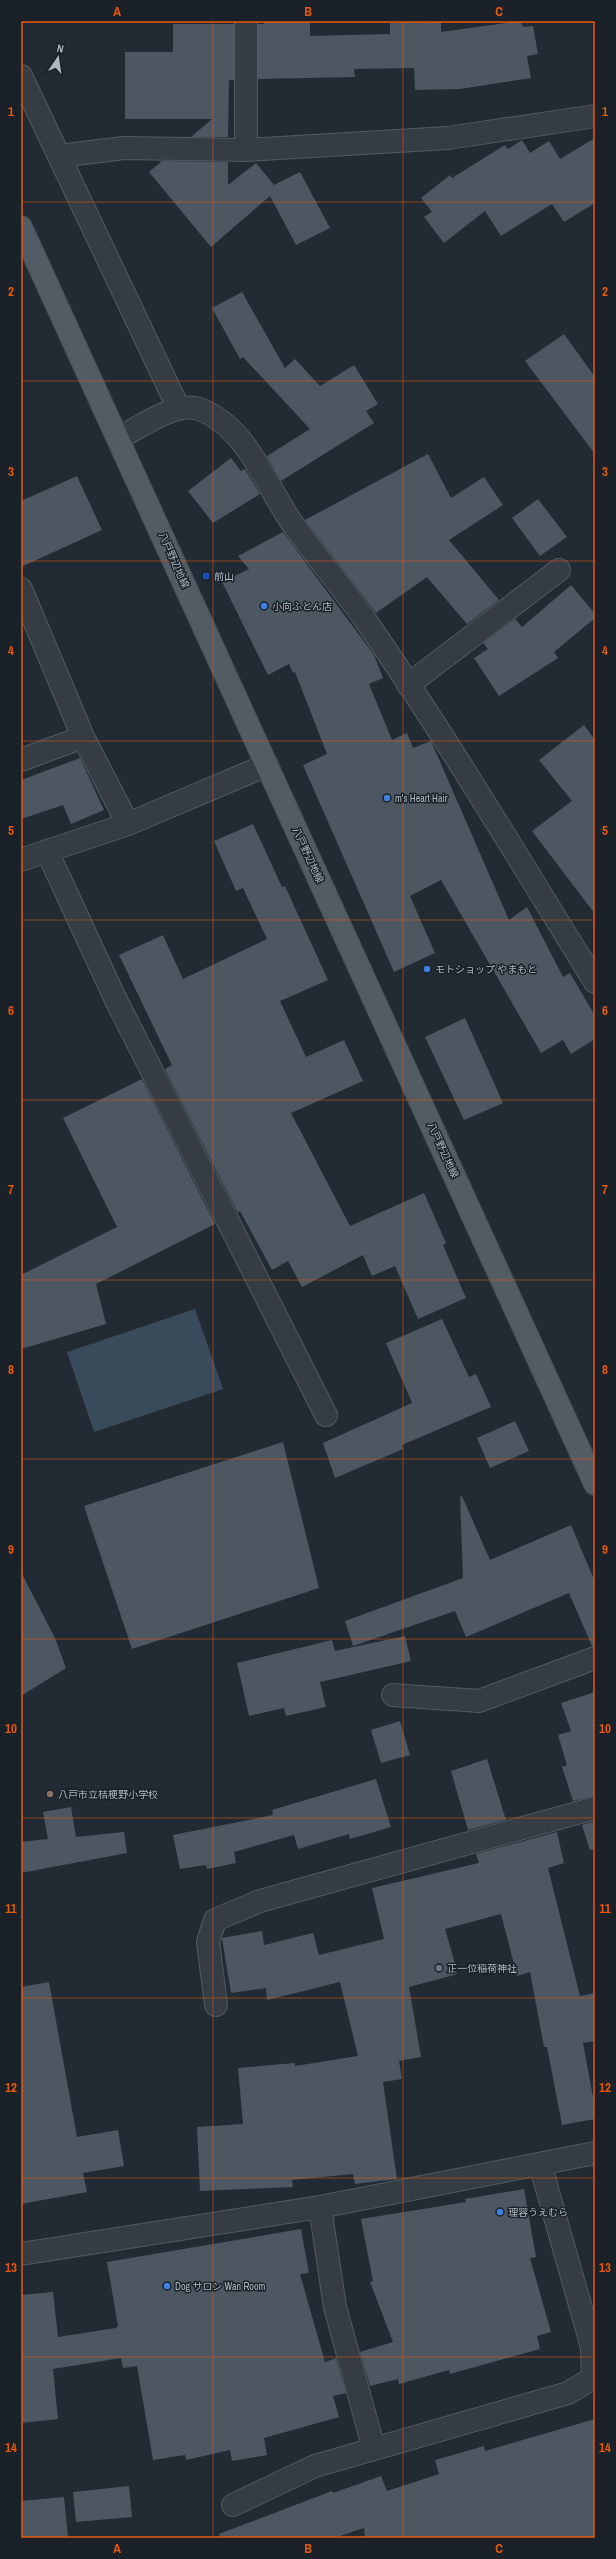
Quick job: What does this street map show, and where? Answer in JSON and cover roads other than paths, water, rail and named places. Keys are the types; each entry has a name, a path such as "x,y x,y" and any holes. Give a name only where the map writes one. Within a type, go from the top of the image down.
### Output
{"main road":[{"name":"八戸野辺地線","path":"21,226 595,1484"}],"street":[{"path":"246,21 246,150"},
{"path":"21,76 178,407"},
{"path":"59,156 124,148 246,150 448,138 595,116"},
{"path":"119,438 178,407 197,408 220,420 246,446 290,519 366,621 464,770 595,982"},
{"path":"408,685 559,570"},
{"path":"21,589 83,737 128,824"},
{"path":"21,760 83,737"},
{"path":"21,860 128,824 267,765"},
{"path":"47,851 115,998 326,1415"},
{"path":"393,1695 479,1701 595,1658"},
{"path":"216,2005 208,1942 215,1920 260,1901 595,1808"},
{"path":"21,2254 320,2207 595,2153"},
{"path":"233,2504 314,2466 568,2393 593,2378 592,2347 540,2164"},
{"path":"320,2207 335,2307 374,2449"}],"water":[{"path":"195,1309 223,1389 94,1432 67,1352"}],"place":[{"name":"前山","path":"206,576"},
{"name":"小向ふとん店","path":"264,606"},
{"name":"m's Heart Hair","path":"387,798"},
{"name":"モトショップ やまもと","path":"427,969"},
{"name":"八戸市立桔梗野小学校","path":"50,1794"},
{"name":"正一位稲荷神社","path":"439,1968"},
{"name":"理容うえむら","path":"500,2212"},
{"name":"Dog サロン Wan Room","path":"167,2286"}]}
